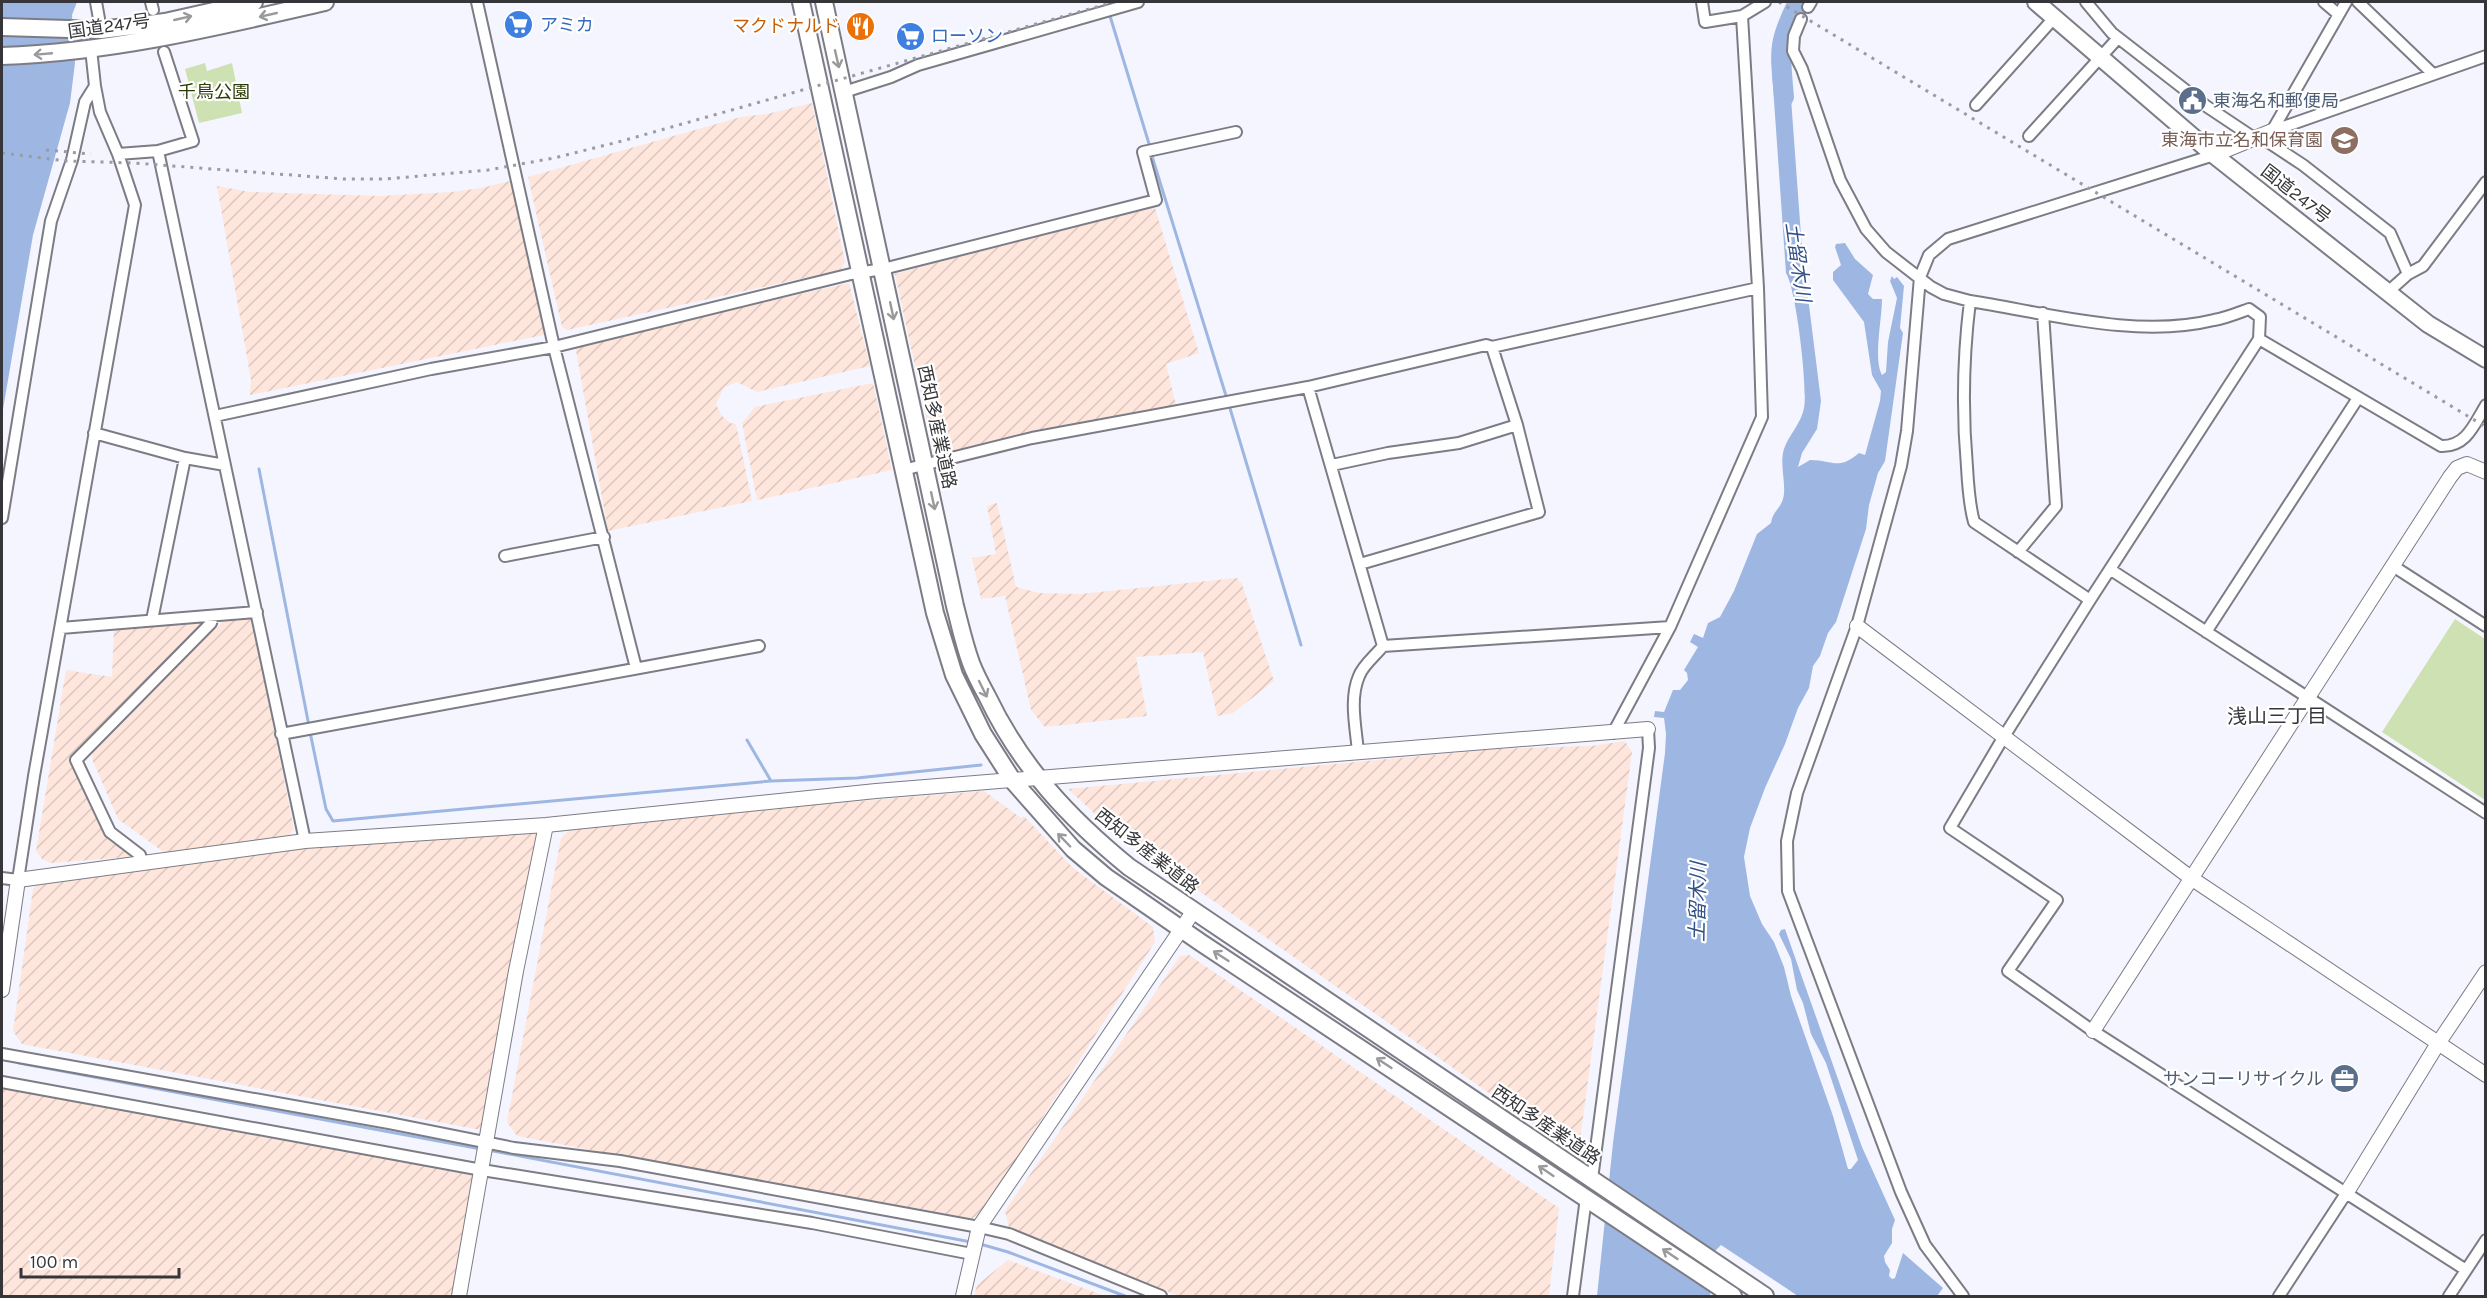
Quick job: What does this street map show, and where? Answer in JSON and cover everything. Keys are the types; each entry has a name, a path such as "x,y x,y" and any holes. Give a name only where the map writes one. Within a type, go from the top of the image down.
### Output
{"highway":[{"name":"国道247号","path":"2,27 101,30 165,22 254,2"},
{"name":"国道247号","path":"2,56 88,50 172,37 325,2"},
{"path":"801,2 935,613 954,675 983,734 1012,781 1073,849 1106,877 1733,1296"},
{"name":"西知多産業道路","path":"824,2 955,606 971,665 998,720 1037,779 1060,806 1129,867 1765,1296"},
{"name":"国道247号","path":"2047,8 2100,58 2214,155 2428,324 2486,359"}],"street":[{"path":"96,2 101,30"},
{"path":"477,2 554,347 636,668"},
{"path":"844,92 891,77 918,65 1138,2"},
{"path":"1702,2 1705,22 1742,16 1765,2"},
{"path":"2086,2 2118,38 2206,106 2262,135 2390,233 2408,274"},
{"path":"2324,2 2338,15"},
{"path":"2262,135 2346,2"},
{"path":"2358,2 2433,74"},
{"path":"1976,105 2047,8"},
{"path":"1613,733 1670,627 1762,417 1758,288 1742,16"},
{"path":"1801,19 1794,36 1793,51 1802,69 1840,180 1866,229 1886,252 1931,287 1944,294 1970,301 2139,327 2213,321 2249,309 2260,317 2259,339 2090,600 2003,738 1950,828 2057,900 2008,971 2093,1031 2466,1270"},
{"path":"2029,136 2118,38"},
{"path":"2,990 34,776 135,205 118,154 100,112 88,50"},
{"path":"118,154 158,151 193,141 164,52"},
{"path":"1964,1296 1924,1245 1901,1192 1788,891 1787,841 1797,793 1857,626 1901,466 1908,420 1920,277 1929,255 1948,239 2214,155 2262,135 2486,56"},
{"path":"2,518 51,221 72,160 85,102 95,86"},
{"path":"215,416 431,369 554,347 861,272 883,269 1156,200 1143,152 1236,132"},
{"path":"158,151 305,841"},
{"path":"2389,291 2408,274 2423,266 2486,182"},
{"path":"903,470 1032,438 1308,387 1486,345 1491,347 1758,288"},
{"path":"1970,301 1964,348 1963,428 1970,508 1974,522 2090,600"},
{"path":"2018,552 2056,506 2043,313"},
{"path":"2259,339 2441,446 2453,446 2462,440 2473,429 2486,405"},
{"path":"1360,564 1539,512 1517,425 1491,347"},
{"path":"1308,387 1383,646"},
{"path":"2206,632 2358,398"},
{"path":"1332,465 1459,442 1517,425"},
{"path":"94,433 185,458 225,465"},
{"path":"152,620 185,458"},
{"path":"2093,1031 2457,468 2467,464 2486,472"},
{"path":"505,556 604,537"},
{"path":"2393,566 2486,626"},
{"path":"2111,570 2486,813"},
{"path":"61,628 257,612"},
{"path":"142,862 140,855 110,832 76,760 212,623 213,616"},
{"path":"1857,626 2191,878 2486,1075"},
{"path":"1358,752 1354,714 1356,685 1359,673 1383,646 1670,627"},
{"path":"281,734 759,646"},
{"path":"2,878 18,880 305,841 546,825 876,791 1648,729 1649,748 1595,1182"},
{"path":"459,1296 483,1170 516,971 546,825"},
{"path":"963,1296 979,1227 1193,912"},
{"path":"2279,1296 2486,972"},
{"path":"2,1054 514,1148 620,1161 979,1227 1009,1234 1161,1296"},
{"path":"2,1082 483,1170 858,1231 972,1254"},
{"path":"1573,1296 1590,1201"},
{"path":"2449,1296 2486,1240"}],"shaded area":[{"path":"812,103 845,262 840,270 567,330 562,327 528,177 741,117 767,114"},
{"path":"523,178 553,333 250,395 251,380 217,186 250,192 379,196 452,192"},
{"path":"1155,208 1199,353 1166,364 1176,405 935,458 895,274 1067,227"},
{"path":"849,283 870,366 757,392 737,382 724,387 716,404 721,415 730,423 736,424 752,501 608,531 575,345"},
{"path":"873,383 892,470 757,500 742,423 755,407"},
{"path":"997,503 1016,587 1039,593 1080,594 1237,578 1242,584 1274,681 1233,713 1217,716 1203,652 1136,657 1147,716 1045,727 1031,710 1005,596 981,599 972,558 996,554 987,506"},
{"path":"228,616 251,616 294,829 289,835 165,853 118,819 92,759 93,752"},
{"path":"203,617 207,625 71,759 108,840 131,850 129,857 51,863 42,859 36,851 66,670 112,677 114,627"},
{"path":"1625,741 1632,752 1578,1155 1146,854 1105,823 1068,789 1495,749 1591,746"},
{"path":"984,791 1021,818 1024,816 1073,868 1153,927 1155,942 981,1214 966,1221 517,1136 507,1122 561,838 576,824"},
{"path":"545,828 481,1130 22,1044 13,1031 33,889 42,878 311,845"},
{"path":"1189,955 1559,1208 1549,1296 1179,1296 1010,1232 1005,1211 1180,956"},
{"path":"17,1078 474,1167 482,1180 460,1296 2,1296 2,1089"},
{"path":"1008,1260 1105,1296 974,1296 977,1285"}],"green space":[{"name":"千鳥公園","path":"205,63 207,71 232,63 242,113 199,123 185,69"},
{"path":"2455,619 2485,639 2485,800 2382,732"}],"water":[{"path":"2,2 77,2 72,15 75,63 70,103 33,235 2,415"},
{"path":"1789,71 1802,249 1821,401 1817,429 1802,453 1798,467 1810,460 1840,463 1846,462 1859,453 1865,455 1880,401 1881,391 1872,375 1864,322 1833,280 1833,272 1841,265 1836,244 1845,243 1855,259 1873,275 1868,294 1873,299 1882,299 1878,359 1882,375 1886,372 1888,342 1897,298 1890,281 1892,276 1894,279 1897,277 1904,286 1900,328 1903,333 1885,461 1878,473 1869,505 1866,529 1836,622 1828,633 1820,656 1813,666 1809,688 1798,708 1750,828 1744,857 1750,896 1784,967 1791,996 1833,1116 1848,1169 1851,1169 1858,1160 1826,1063 1811,1034 1797,990 1791,959 1779,934 1781,930 1785,929 1862,1147 1895,1220 1892,1229 1892,1243 1884,1256 1890,1270 1889,1276 1892,1279 1895,1278 1903,1253 1943,1288 1937,1296 1798,1296 1721,1245 1715,1251 1710,1296 1597,1296 1613,1143 1665,753 1664,718 1654,717 1655,711 1664,712 1673,690 1680,690 1688,680 1684,670 1698,647 1690,642 1694,634 1703,638 1708,623 1720,617 1734,591 1757,534 1771,523 1782,502 1784,449 1804,408 1800,339 1794,298 1786,273 1772,72"}],"waterway":[{"name":"土留木川","path":"1784,97 1781,58 1783,39 1798,2"},
{"path":"1110,16 1150,147"},
{"path":"1151,153 1227,399"},
{"path":"1229,405 1301,645"},
{"path":"259,469 309,726"},
{"path":"310,732 326,809 333,821 771,781"},
{"path":"747,740 771,781 857,778 981,765"},
{"path":"19,1063 481,1149"},
{"path":"488,1150 971,1242"},
{"path":"980,1244 1008,1252 1125,1296"}],"railway":[{"path":"2,153 66,161 134,163 343,179 385,179 488,170 554,158 622,141 1114,2"},
{"path":"1779,2 2486,427"},
{"path":"46,150 91,154"}],"place":[{"name":"アミカ","path":"519,25"},
{"name":"マクドナルド","path":"861,26"},
{"name":"ローソン","path":"910,36"},
{"name":"東海名和郵便局","path":"2192,101"},
{"name":"東海市立名和保育園","path":"2344,140"},
{"name":"サンコーリサイクル","path":"2345,1079"}],"district":[{"name":"浅山三丁目","path":"2277,716"}]}
